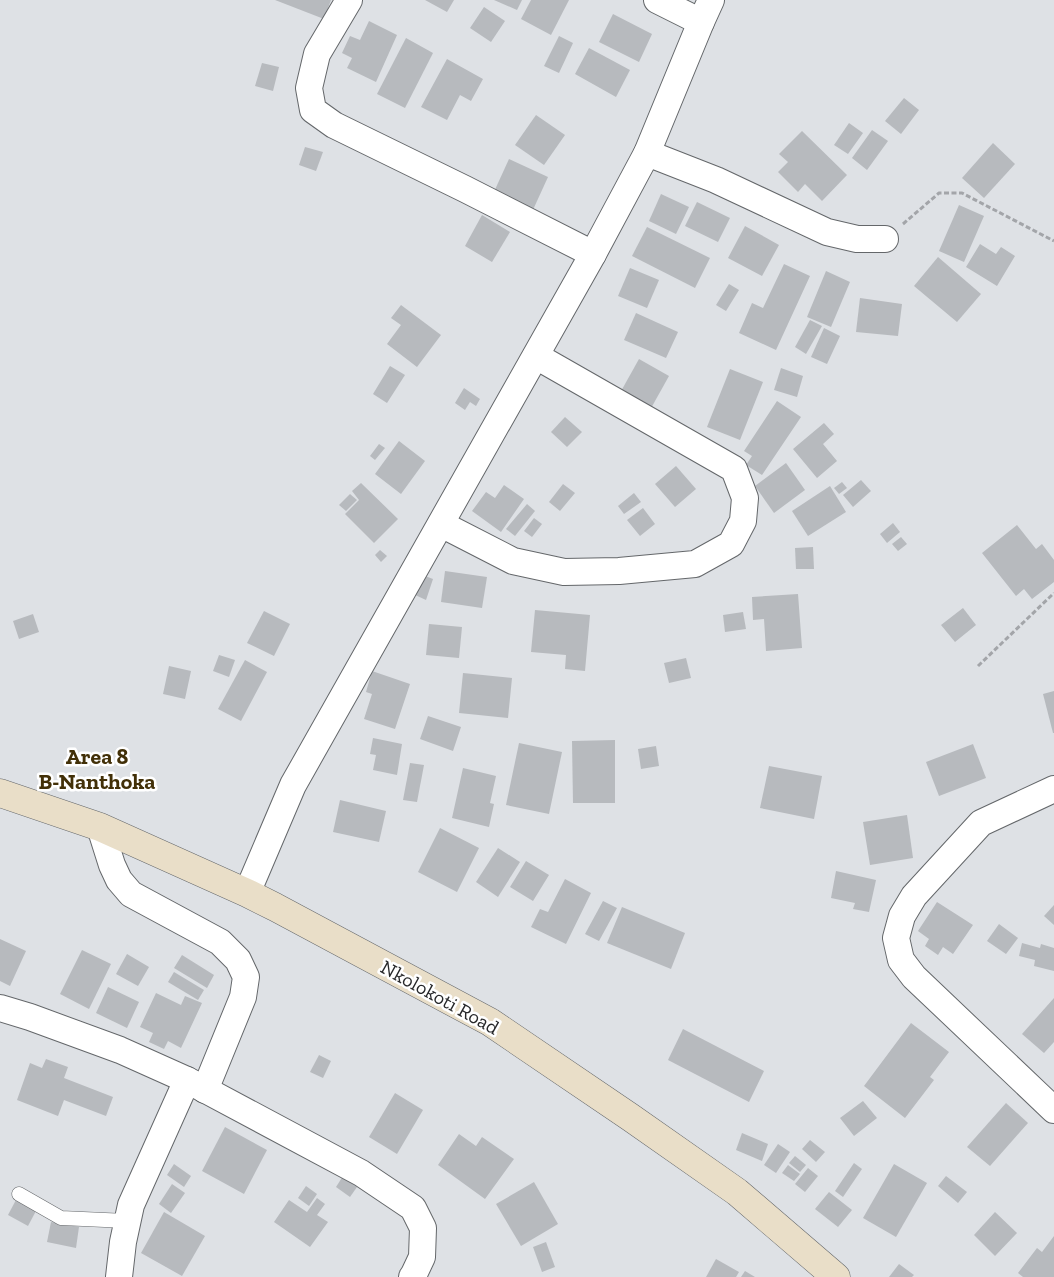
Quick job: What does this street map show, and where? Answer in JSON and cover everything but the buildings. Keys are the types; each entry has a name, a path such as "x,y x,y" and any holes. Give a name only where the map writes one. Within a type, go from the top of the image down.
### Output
{"main road":[{"name":"Nkolokoti Road","path":"0,793 100,828 276,907 490,1022 737,1192 836,1277"}],"street":[{"path":"349,0 318,54 309,88 313,110 334,125 593,254"},
{"path":"246,893 293,785 536,356 647,153 706,11 657,0"},
{"path":"647,153 716,180 827,232 857,239 885,239"},
{"path":"441,524 513,561 564,572 619,571 695,564 731,544 743,521 745,498 734,469 536,356"},
{"path":"1054,789 981,824 914,896 902,916 896,938 901,960 914,977 1054,1110"},
{"path":"100,828 119,880 131,894 220,942 238,960 246,977 244,997 131,1205 123,1242 119,1277"},
{"path":"0,1008 120,1050 196,1085 361,1173 414,1208 423,1228 422,1257 412,1277"}],"lane":[{"path":"19,1194 61,1218 127,1221"}],"path":[{"path":"885,239 939,193 962,193 1054,241"},
{"path":"978,666 1054,593"}],"district":[{"name":"Area 8 B-Nanthoka","path":"97,768"}]}
